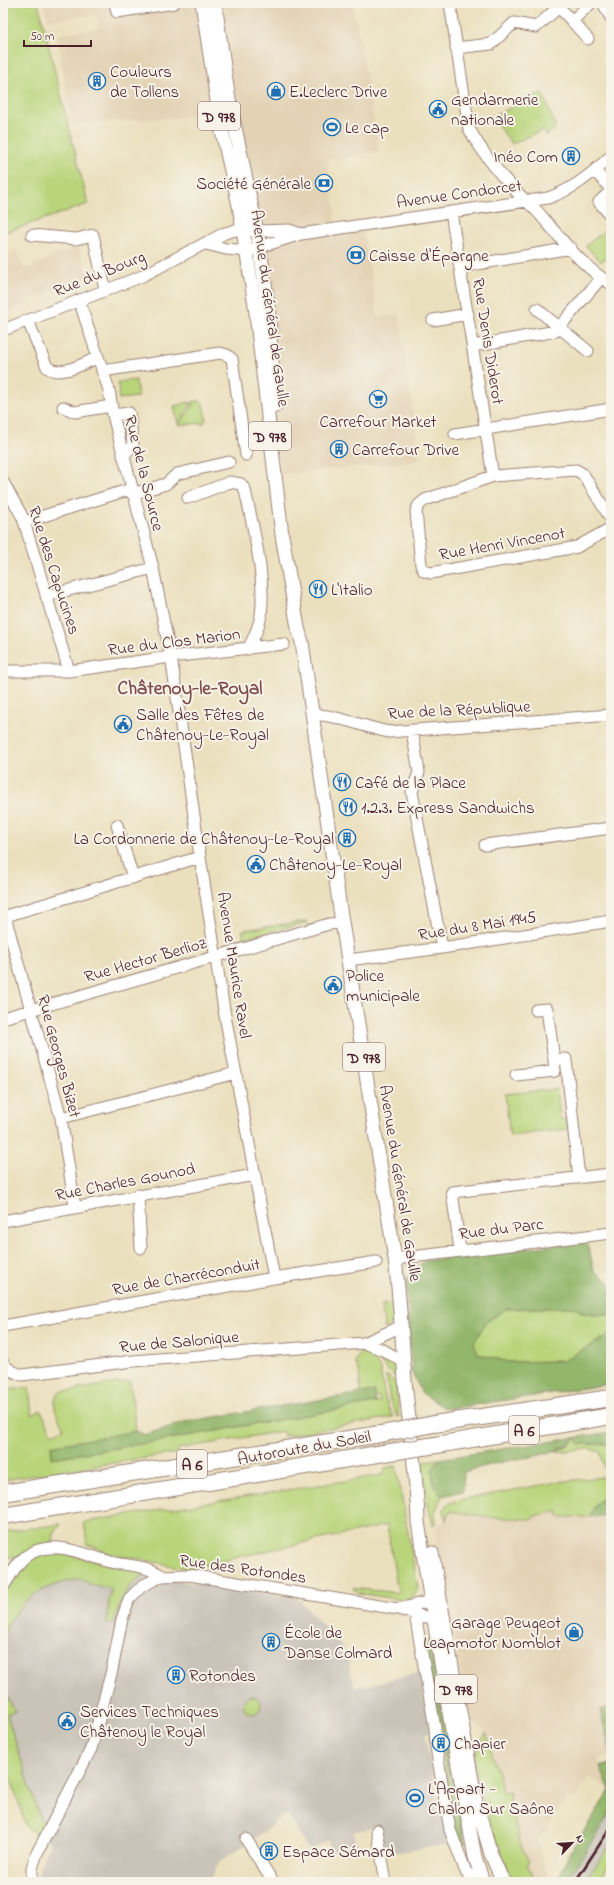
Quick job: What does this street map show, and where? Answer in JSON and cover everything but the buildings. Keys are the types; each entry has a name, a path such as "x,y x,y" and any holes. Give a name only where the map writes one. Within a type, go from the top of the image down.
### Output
{"highway":[{"name":"Autoroute du Soleil","path":"3,1493 380,1434 434,1424 611,1398"},
{"name":"Autoroute du Soleil","path":"3,1516 611,1416"}],"main road":[{"name":"Avenue du Général de Gaulle","path":"202,3 221,127 243,228 255,305 282,535 298,628 302,642 342,923 395,1259 418,1494 418,1522 438,1602"},
{"name":"Avenue du Général de Gaulle","path":"215,3 236,137 260,246 268,304 274,393 282,473 303,622 302,642"},
{"name":"D 978","path":"438,1602 433,1617 455,1749 476,1857 483,1882"},
{"name":"D 978","path":"438,1602 476,1803 491,1854 503,1882"}],"street":[{"path":"116,7 174,3"},
{"path":"450,3 469,129 490,161 525,200 601,278 611,284"},
{"path":"572,21 591,3"},
{"path":"603,3 611,18"},
{"path":"456,48 491,44 514,23 536,27 558,5 588,39"},
{"name":"Avenue Condorcet","path":"247,251 300,234 525,200 548,198 578,185 611,156"},
{"path":"595,171 611,190 599,202 611,216"},
{"name":"Rue Denis Diderot","path":"451,212 494,476"},
{"name":"Avenue Condorcet","path":"243,228 257,231 289,230 300,234"},
{"name":"Rue du Bourg","path":"3,330 140,276 181,254 206,244 225,233 243,228"},
{"path":"32,235 76,239 93,235 105,289"},
{"path":"206,244 226,249 247,251"},
{"path":"460,267 571,248"},
{"path":"473,346 552,333 560,328 601,278"},
{"name":"Rue de la Source","path":"79,300 85,314 97,358 109,390 112,410 123,456 153,568 170,657"},
{"path":"537,309 588,351"},
{"path":"433,320 468,314"},
{"path":"28,320 47,367 51,370 61,371 97,358"},
{"path":"102,371 220,353 227,355 232,359 246,455"},
{"path":"63,407 75,412 112,410 129,413 133,445 123,456"},
{"path":"455,434 611,409"},
{"path":"24,522 166,484 174,476 181,473 229,462"},
{"name":"Rue Henri Vincenot","path":"611,519 583,474 576,470 494,476 425,500 419,505 416,511 421,565 424,571 431,573 577,547 611,528"},
{"name":"Rue des Capucines","path":"3,482 24,522 68,671"},
{"path":"188,498 230,482 241,484 245,490 258,551 262,600 261,616 257,630 248,649"},
{"path":"46,596 153,568"},
{"name":"Rue du Clos Marion","path":"3,671 68,671 170,657 199,659 248,649 284,644"},
{"name":"Avenue Maurice Ravel","path":"170,657 200,857 236,1073 274,1278"},
{"name":"Rue de la République","path":"312,715 323,714 382,731 412,731 611,715"},
{"path":"412,731 419,772 412,792 442,948"},
{"path":"117,825 134,878 200,857"},
{"path":"485,845 611,828"},
{"name":"Rue Georges Bizet","path":"75,1207 61,1118 6,920 9,915 134,878"},
{"name":"Rue du 8 Mai 1945","path":"348,960 442,948 611,921"},
{"name":"Rue Hector Berlioz","path":"3,1018 329,924 342,923"},
{"path":"516,1075 555,1070 547,1009 536,1010"},
{"path":"554,1060 566,1059 579,1178"},
{"path":"61,1118 236,1073"},
{"path":"460,1250 452,1192 611,1174"},
{"name":"Rue Charles Gounod","path":"3,1221 138,1195 254,1175"},
{"path":"138,1195 141,1248"},
{"name":"Rue du Parc","path":"395,1259 611,1233"},
{"name":"Rue de Charréconduit","path":"3,1326 274,1278 376,1262"},
{"name":"Rue de Salonique","path":"3,1362 12,1372 22,1375 133,1361 364,1343 402,1326"},
{"path":"382,1335 383,1350"},
{"name":"Rue de Salonique","path":"364,1343 383,1350 404,1362"},
{"path":"3,1586 17,1565 25,1557 34,1552 55,1547 118,1563 154,1570 162,1576"},
{"name":"Rue des Rotondes","path":"32,1882 32,1868 37,1853 91,1749 112,1670 122,1619 129,1599 142,1586 162,1576 189,1575 398,1609 433,1617"},
{"name":"Rue des Rotondes","path":"398,1609 438,1602"},
{"path":"415,1614 435,1728 436,1748 450,1830 466,1872 474,1879 483,1882"},
{"path":"377,1830 386,1882"},
{"path":"246,1839 273,1882"}],"shaded area":[{"path":"44,3 353,3 379,151 327,160 336,213 334,214 335,228 362,224 378,317 399,315 420,461 280,474 272,343 232,114 72,124 57,35 99,28 96,15 48,20"},
{"path":"3,242 8,254 16,250 24,269 51,258 51,256 78,248 89,277 30,299 25,305 3,314"},
{"path":"449,1511 496,1518 532,1519 533,1516 558,1511 559,1517 611,1515 611,1707 600,1711 611,1755 598,1759 610,1790 589,1777 572,1802 566,1799 538,1841 540,1855 552,1882 536,1882 527,1865 529,1861 523,1853 509,1799 510,1791 503,1793 486,1732 477,1724 473,1726 468,1721 436,1535 436,1523 446,1521"},
{"path":"48,1551 171,1580 298,1598 347,1653 355,1688 422,1672 424,1698 431,1730 425,1734 440,1814 446,1813 452,1844 385,1854 379,1826 354,1832 357,1847 331,1853 328,1840 310,1851 287,1814 276,1821 266,1831 220,1861 209,1882 40,1882 38,1873 51,1843 27,1828 3,1755 3,1592"},
{"path":"611,1811 611,1843 585,1882 566,1882"}],"green space":[{"path":"3,3 38,3 88,204 3,233"},
{"path":"542,92 556,127 547,136 543,130 512,144 492,117"},
{"path":"611,225 611,253 601,262 586,246"},
{"path":"136,380 138,397 119,399 118,382"},
{"path":"198,401 203,403 206,419 204,423 179,425 192,407 192,402"},
{"path":"190,402 190,406 178,424 174,406"},
{"path":"307,921 307,923 243,938 243,930"},
{"path":"557,1089 560,1119 567,1120 568,1129 510,1136 505,1094"},
{"path":"587,1241 594,1271 609,1282 611,1286 611,1315 583,1313 574,1307 506,1309 486,1322 474,1343 478,1354 509,1362 563,1361 611,1334 611,1384 446,1409 422,1393 412,1373 406,1279 424,1261"},
{"path":"393,1304 394,1318 388,1327 384,1328 382,1305"},
{"path":"574,1307 583,1313 611,1315 611,1334 563,1361 509,1362 478,1354 474,1343 486,1322 506,1309"},
{"path":"360,1352 372,1358 379,1367 385,1398 393,1417 284,1436 283,1431 178,1449 178,1453 3,1480 3,1381 8,1390 29,1387 32,1415 41,1410 52,1434 64,1429 57,1415 55,1406 56,1397 59,1392 130,1381 136,1431 51,1446 52,1458 380,1402 379,1397 375,1397 374,1391 361,1393 359,1371 355,1362"},
{"path":"377,1353 381,1354 399,1370 398,1378 388,1371 382,1364"},
{"path":"386,1375 396,1383 399,1416 397,1417 390,1401"},
{"path":"374,1391 376,1403 52,1458 51,1446 136,1431 145,1435 184,1422"},
{"path":"611,1432 611,1444 580,1444 576,1438 562,1448 546,1454 500,1462 464,1472 463,1491 442,1496 435,1488 432,1470 439,1459"},
{"path":"576,1438 580,1444 611,1444 611,1469 605,1469 600,1452 590,1449 554,1452 569,1445"},
{"path":"439,1459 434,1469 433,1478 435,1487 442,1496 435,1512 436,1523 433,1525 427,1502 423,1462"},
{"path":"396,1466 418,1588 414,1596 408,1601 358,1593 352,1588 398,1593 387,1525 247,1555 190,1569 107,1553 87,1544 84,1522 383,1475 385,1468"},
{"path":"611,1476 611,1497 603,1497 595,1506 589,1517 559,1517 558,1511 534,1516 533,1519 496,1518 449,1511 446,1521 444,1510 447,1504 459,1500 558,1482"},
{"path":"603,1497 611,1497 611,1515 589,1517 595,1506"},
{"path":"61,1524 54,1534 53,1543 18,1557 7,1557 6,1545 3,1545 3,1532"},
{"path":"48,1551 150,1572 139,1578 129,1587 117,1611 114,1624 106,1623 111,1589 90,1584 81,1579 55,1585 33,1595 16,1611 3,1635 3,1592 21,1565"},
{"path":"426,1640 430,1640 465,1844 460,1841 455,1829 425,1642"},
{"path":"3,1690 15,1711 7,1715 40,1819 47,1822 40,1836 27,1828 3,1755"},
{"path":"252,1696 256,1697 260,1701 260,1709 256,1713 252,1714 248,1713 244,1709 243,1705 244,1701 248,1697"},
{"path":"611,1707 611,1754 600,1710"},
{"path":"486,1732 503,1792 510,1791 509,1799 523,1852 529,1861 527,1865 536,1882 513,1882 488,1818 477,1782 475,1767 475,1754"},
{"path":"611,1763 611,1811 566,1882 557,1882 569,1854 610,1790 600,1766"},
{"path":"611,1843 611,1862 598,1882 585,1882"}],"railway":[{"path":"575,1882 611,1827"}],"place":[{"name":"Couleurs de Tollens","path":"97,81"},
{"name":"E.Leclerc Drive","path":"276,91"},
{"name":"Gendarmerie nationale","path":"438,109"},
{"name":"Le cap","path":"332,127"},
{"name":"Inéo Com","path":"571,156"},
{"name":"Société Générale","path":"324,183"},
{"name":"Caisse d'Épargne","path":"356,255"},
{"name":"Carrefour Market","path":"378,399"},
{"name":"Carrefour Drive","path":"339,449"},
{"name":"L'Italio","path":"318,589"},
{"name":"Salle des Fêtes de Châtenoy-Le-Royal","path":"123,724"},
{"name":"Café de la Place","path":"342,782"},
{"name":"1.2.3. Express Sandwichs","path":"348,807"},
{"name":"La Cordonnerie de Châtenoy-Le-Royal","path":"347,838"},
{"name":"Châtenoy-Le-Royal","path":"256,864"},
{"name":"Police municipale","path":"333,985"},
{"name":"Garage Peugeot Leapmotor Nomblot","path":"574,1632"},
{"name":"École de Danse Colmard","path":"271,1642"},
{"name":"Rotondes","path":"176,1675"},
{"name":"Services Techniques Châtenoy le Royal","path":"67,1721"},
{"name":"Chapier","path":"441,1743"},
{"name":"L'Appart - Chalon Sur Saône","path":"415,1798"},
{"name":"Espace Sémard","path":"269,1851"}],"district":[{"name":"Châtenoy-le-Royal","path":"190,687"}]}
